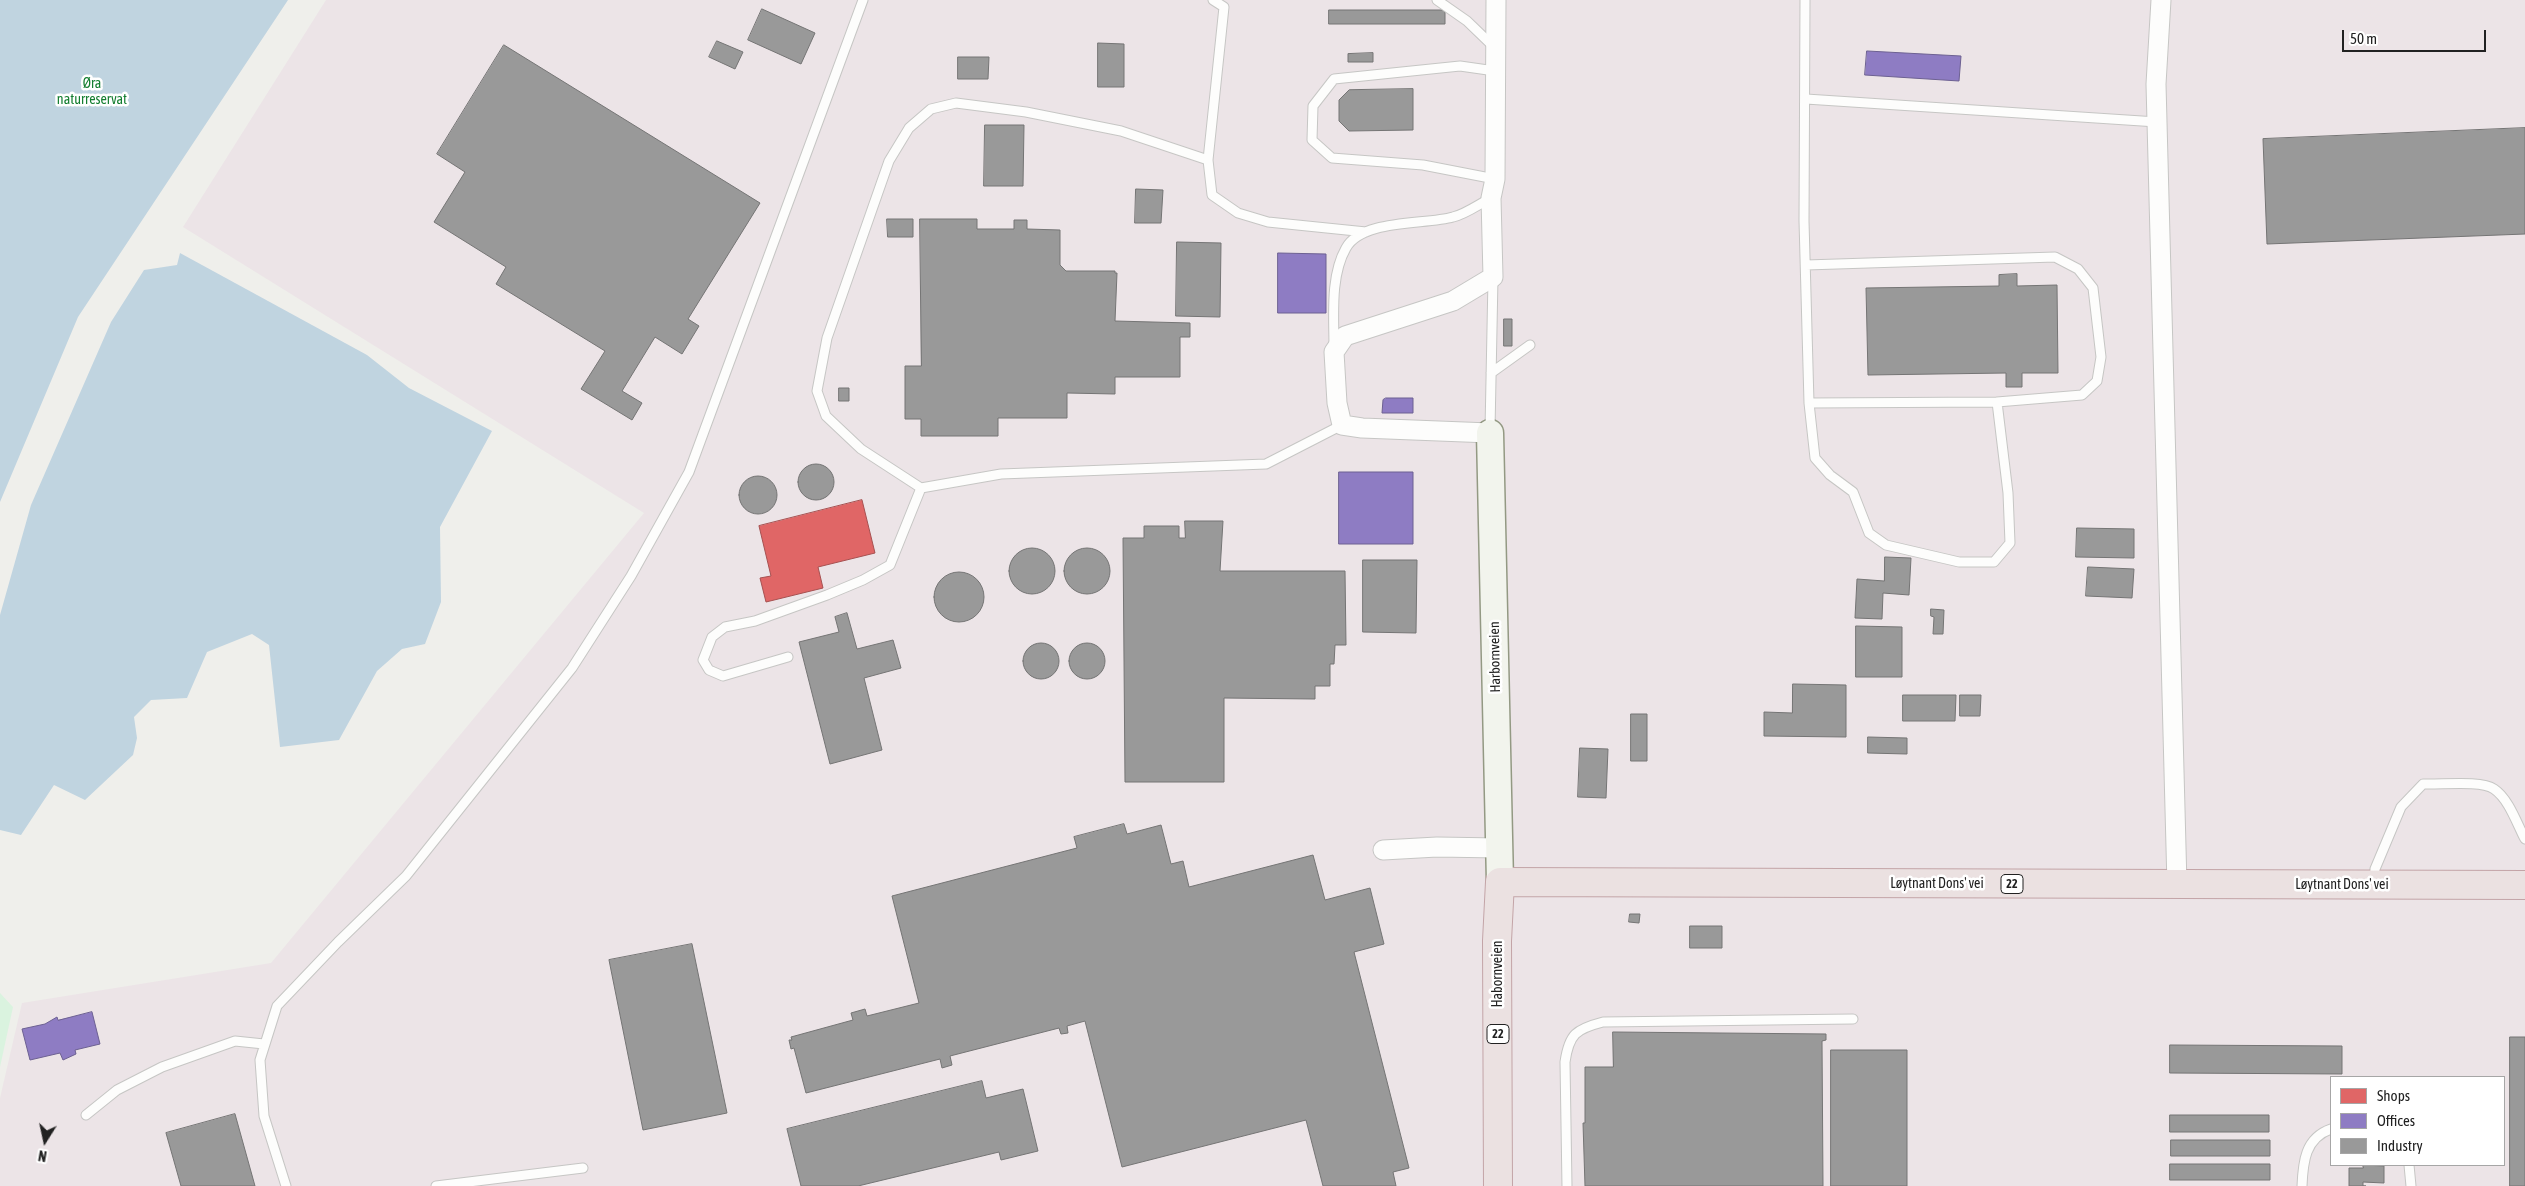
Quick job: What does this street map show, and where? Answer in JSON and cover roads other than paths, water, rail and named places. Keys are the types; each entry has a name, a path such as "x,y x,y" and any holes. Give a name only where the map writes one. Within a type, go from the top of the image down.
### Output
{"highway":[{"name":"Løytnant Dons' vei","path":"1500,882 2525,885"},
{"name":"Habornveien","path":"1498,1186 1497,941 1500,882"}],"street":[{"path":"1490,432 1362,428 1342,425 1337,403 1334,352 1345,336 1454,301 1493,277 1491,198 1495,179 1496,0"},
{"path":"2161,0 2156,84 2177,885"},
{"name":"Harbornveien","path":"1490,432 1500,882"},
{"path":"1383,850 1437,847 1499,848"}],"lane":[{"path":"286,1186 264,1116 260,1060 277,1006 338,942 406,876 572,668 631,576 689,472 863,0"},
{"path":"1212,0 1224,7 1208,160 1212,195 1238,213 1268,222 1366,232"},
{"path":"1437,0 1467,21 1495,49"},
{"path":"1805,0 1806,265 1809,403 1815,458 1830,475 1854,492 1869,533 1886,545 1959,562 1994,562 2010,543 2008,493 1997,402"},
{"path":"1495,71 1460,66 1334,79 1313,106 1312,140 1332,158 1423,165 1495,179"},
{"path":"1806,99 2157,122"},
{"path":"1208,160 1121,131 1026,112 956,103 930,109 909,128 889,161 827,338 817,391 826,416 861,449 921,488 1001,474 1266,464 1342,425"},
{"path":"1334,352 1337,274 1346,247 1366,232 1392,224 1455,217 1491,198"},
{"path":"1806,265 2055,258 2078,269 2093,288 2101,357 2097,381 2082,396 1997,402 1809,403"},
{"path":"1490,432 1493,277"},
{"path":"1491,373 1530,345"},
{"path":"788,657 723,676 709,670 703,660 712,637 725,627 755,621 827,595 863,580 890,564 921,488"},
{"path":"2373,885 2375,869 2401,807 2424,784 2477,785 2493,788 2503,798 2525,839"},
{"path":"1567,1186 1565,1062 1574,1034 1585,1027 1603,1022 1853,1019"},
{"path":"86,1115 117,1090 162,1067 234,1041 264,1044"},
{"path":"2302,1186 2306,1152 2313,1140 2330,1130"},
{"path":"2409,1166 2411,1186"},
{"path":"436,1186 583,1168"}],"water":[{"name":"Øra naturreservat","path":"0,0 288,0 78,317 0,502"},
{"path":"180,253 367,355 409,388 492,431 440,527 441,602 425,644 402,649 377,671 339,740 280,747 269,645 252,634 207,652 187,698 151,700 134,717 137,738 133,755 85,800 54,785 21,835 0,830 0,615 31,505 111,322 144,270 177,265"}]}
